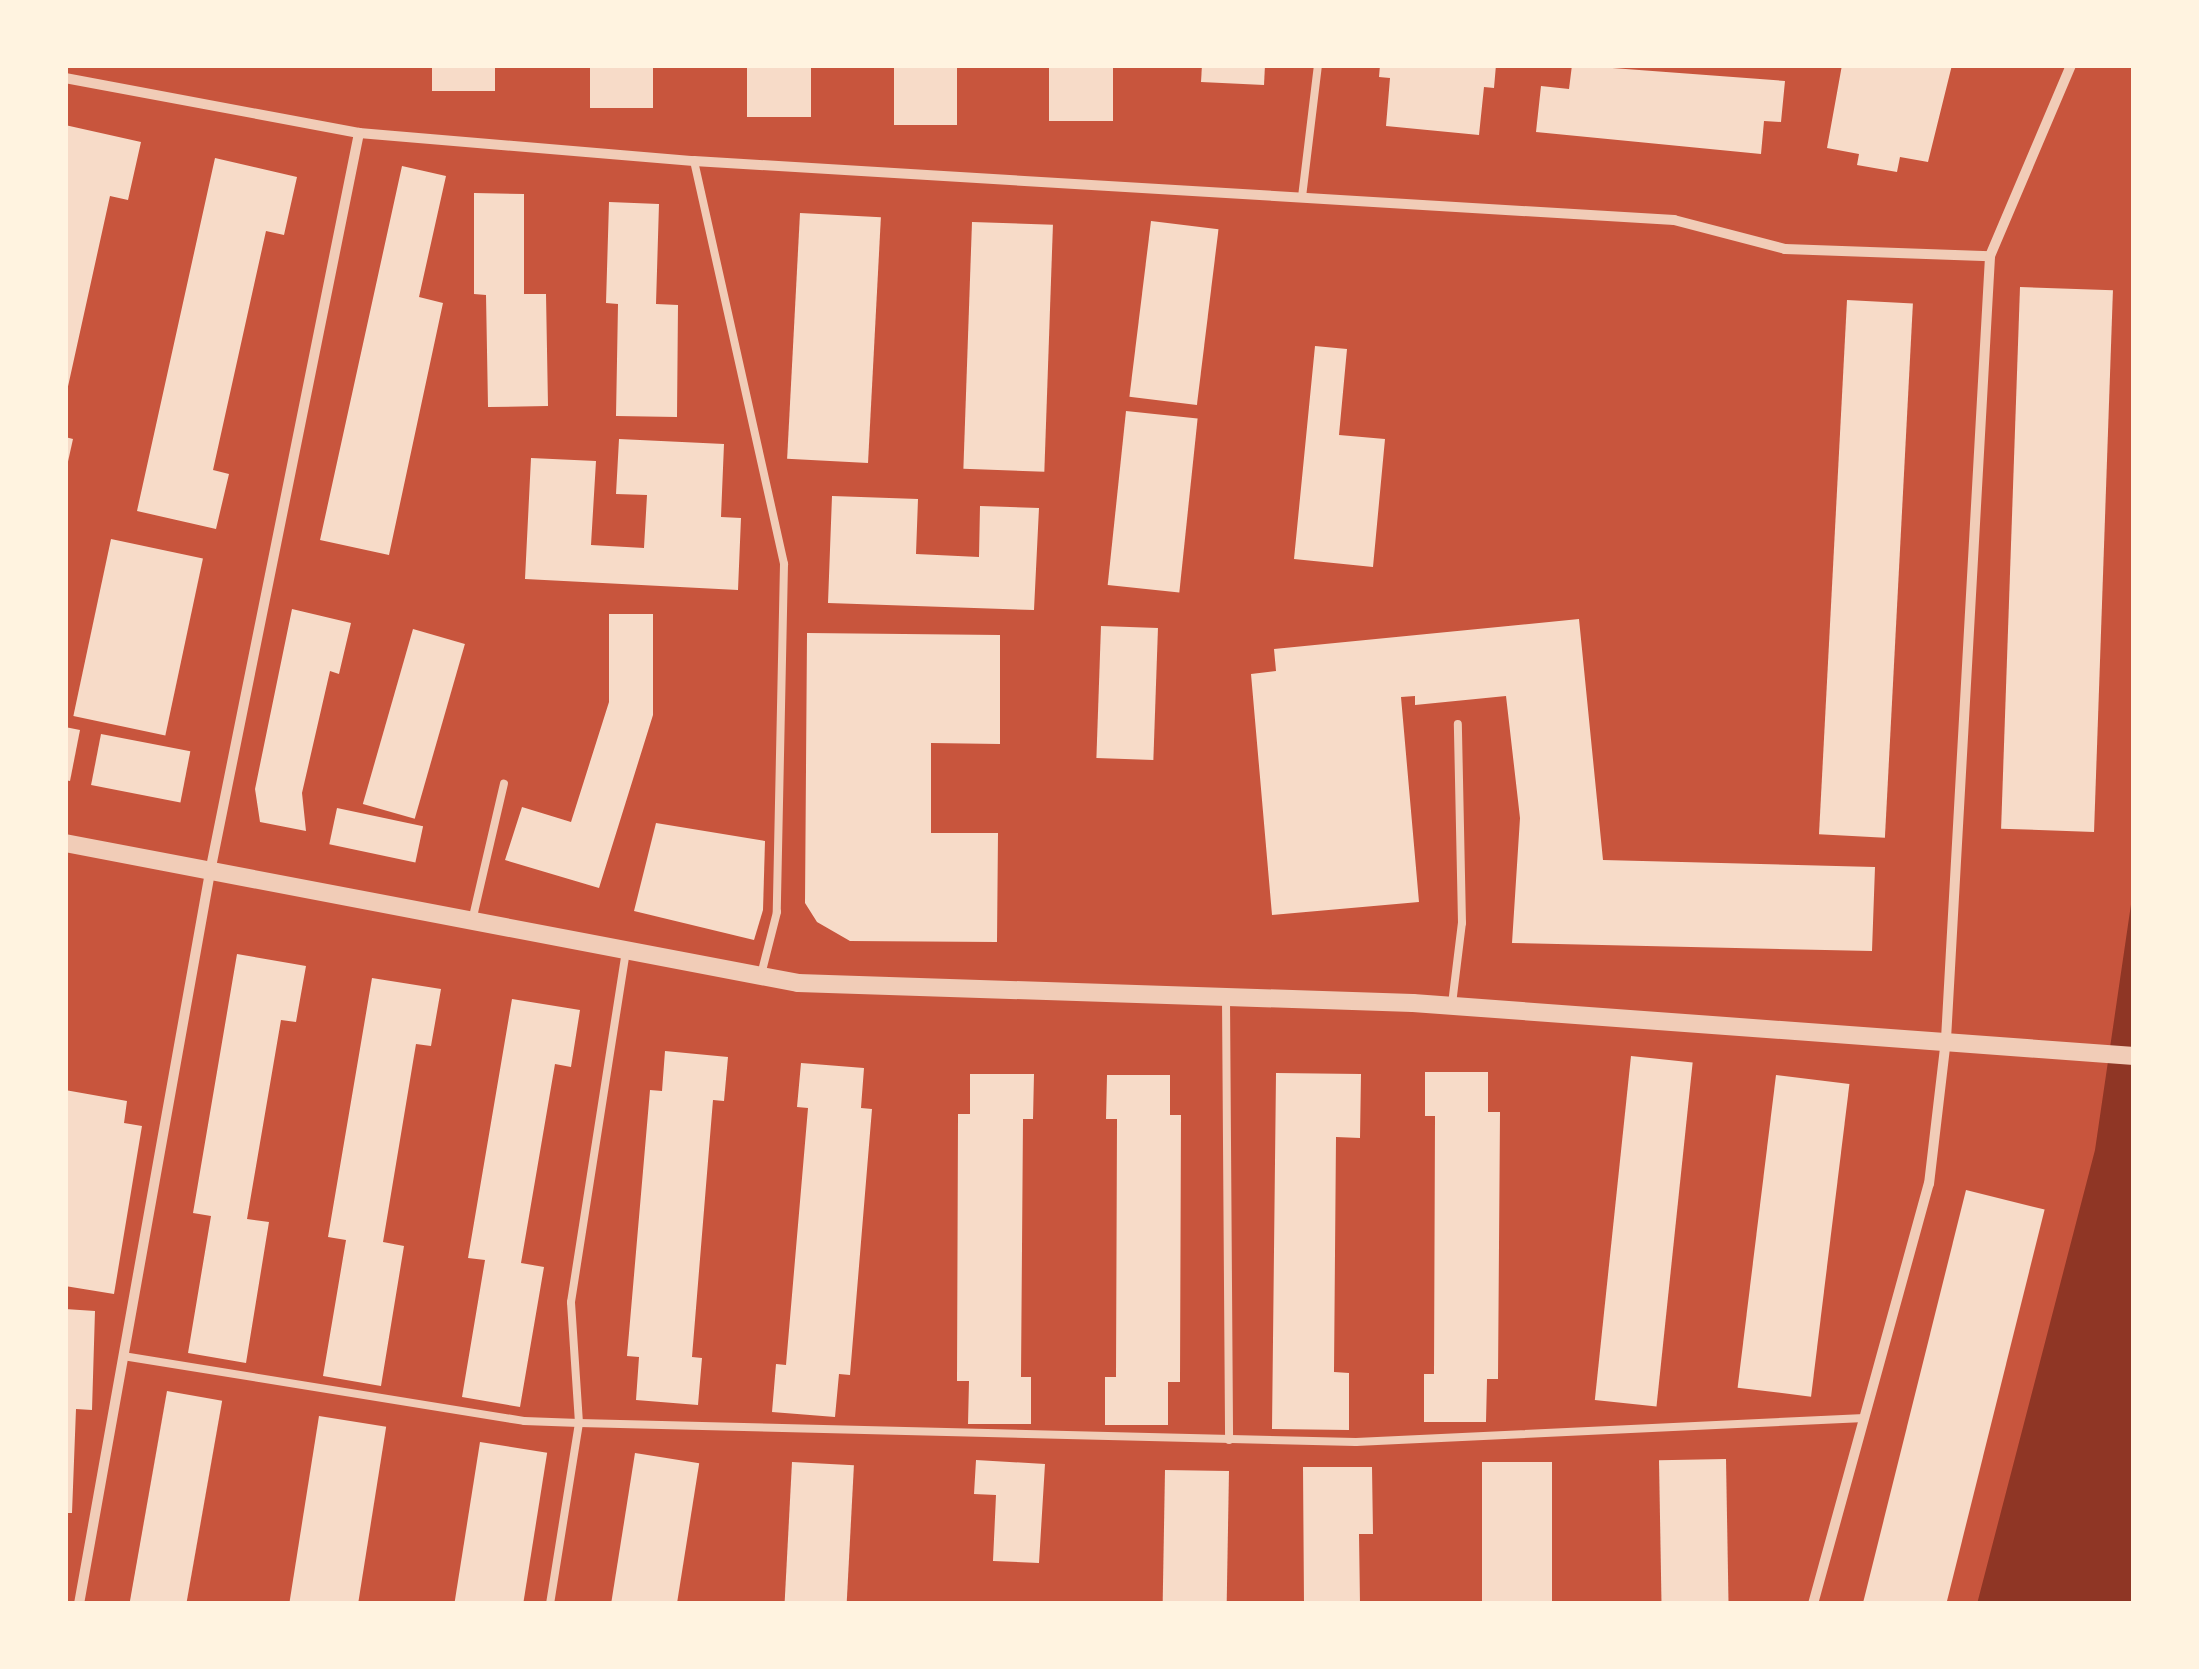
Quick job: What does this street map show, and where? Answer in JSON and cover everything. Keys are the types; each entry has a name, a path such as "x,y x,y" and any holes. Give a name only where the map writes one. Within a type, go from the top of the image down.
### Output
{"street":[{"path":"1814,1604 1928,1184 1946,1039 1990,256 2071,65"},
{"path":"65,78 359,133 694,161 1674,220 1785,249 1990,256"},
{"path":"79,1604 210,872 359,133"},
{"path":"65,842 798,983 1452,1005 2134,1056"}],"lane":[{"path":"1302,198 1318,65"},
{"path":"694,161 784,564 777,912 761,976"},
{"path":"1452,1005 1462,923 1458,724"},
{"path":"472,921 504,784"},
{"path":"550,1604 579,1423 571,1302 626,950"},
{"path":"1226,997 1229,1440"},
{"path":"123,1356 524,1421 579,1423 1356,1442 1864,1418"}],"shaded area":[{"path":"2134,884 2134,1604 1977,1604 2095,1150"}],"building":[{"path":"432,65 495,65 495,91 432,91"},
{"path":"590,65 653,65 653,108 590,108"},
{"path":"747,65 811,65 811,117 747,117"},
{"path":"894,65 957,65 957,125 894,125"},
{"path":"1049,65 1113,65 1113,121 1049,121"},
{"path":"1202,65 1265,65 1264,85 1201,82"},
{"path":"1380,65 1496,65 1494,88 1484,87 1479,135 1386,126 1390,78 1379,77"},
{"path":"1572,65 1785,81 1781,122 1764,121 1761,154 1536,132 1541,86 1569,89"},
{"path":"1842,65 1952,65 1928,162 1900,157 1897,172 1857,165 1859,154 1827,148"},
{"path":"65,125 141,142 128,200 110,196 67,391"},
{"path":"215,158 297,177 284,235 266,231 213,470 229,474 216,529 137,511"},
{"path":"402,166 446,176 419,297 443,303 389,555 320,540"},
{"path":"474,193 524,194 524,294 546,294 548,406 488,407 486,295 474,294"},
{"path":"609,202 659,204 656,304 678,305 677,417 616,416 618,304 606,303"},
{"path":"800,213 881,217 868,463 787,459"},
{"path":"1151,221 1218,229 1197,405 1129,397"},
{"path":"972,222 1053,225 1044,472 963,469"},
{"path":"2020,287 2113,290 2094,832 2001,829"},
{"path":"1847,300 1913,303 1885,838 1819,834"},
{"path":"1315,346 1347,349 1339,435 1385,439 1373,567 1294,559"},
{"path":"1126,411 1198,419 1179,593 1108,585"},
{"path":"65,437 73,439 67,466 65,466"},
{"path":"619,439 724,444 721,517 741,518 738,590 525,579 531,458 596,461 591,545 644,548 647,495 616,494"},
{"path":"832,496 918,499 916,554 979,557 980,506 1039,508 1034,610 828,603"},
{"path":"111,539 203,559 165,736 73,716"},
{"path":"292,609 351,623 339,674 330,671 302,793 306,831 260,822 255,789"},
{"path":"609,614 653,614 653,715 599,888 505,860 522,807 571,822 609,702"},
{"path":"1579,619 1603,860 1875,867 1872,951 1512,943 1520,818 1506,696 1415,705 1415,696 1401,697 1419,902 1272,915 1251,674 1276,671 1274,649"},
{"path":"1101,626 1158,628 1153,760 1096,758"},
{"path":"413,629 465,644 415,819 363,804"},
{"path":"807,633 1000,635 1000,744 931,743 931,833 998,833 997,942 850,941 817,922 805,903"},
{"path":"65,727 80,730 70,781 65,780"},
{"path":"101,734 190,751 180,802 91,785"},
{"path":"337,808 423,826 415,862 329,844"},
{"path":"656,823 765,841 763,910 754,940 634,911"},
{"path":"237,954 306,966 296,1022 281,1020 247,1219 269,1222 246,1363 188,1353 211,1216 193,1213"},
{"path":"372,978 441,989 431,1046 416,1044 383,1242 404,1246 381,1386 323,1376 346,1240 328,1237"},
{"path":"512,999 580,1010 571,1067 555,1064 521,1263 544,1267 520,1407 462,1397 485,1260 468,1258"},
{"path":"665,1051 728,1057 724,1101 713,1100 692,1357 702,1358 698,1405 636,1400 639,1357 627,1356 650,1090 662,1091"},
{"path":"1631,1056 1693,1062 1656,1407 1595,1400"},
{"path":"801,1063 864,1068 861,1108 872,1109 850,1375 839,1374 835,1417 772,1412 776,1364 786,1365 808,1108 797,1107"},
{"path":"1425,1072 1488,1072 1488,1112 1500,1112 1498,1379 1487,1379 1486,1422 1424,1422 1424,1374 1434,1374 1435,1116 1425,1116"},
{"path":"1276,1073 1361,1074 1360,1138 1336,1137 1334,1372 1349,1373 1349,1430 1272,1429"},
{"path":"970,1074 1034,1074 1033,1119 1023,1119 1021,1377 1031,1377 1031,1424 968,1424 969,1381 957,1381 958,1114 970,1114"},
{"path":"1107,1075 1170,1075 1170,1115 1181,1115 1180,1382 1168,1382 1168,1425 1105,1425 1105,1377 1116,1377 1117,1119 1106,1119"},
{"path":"1776,1075 1849,1084 1811,1397 1738,1388"},
{"path":"65,1090 127,1101 124,1123 142,1126 114,1294 65,1286"},
{"path":"1966,1190 2045,1210 1946,1604 1863,1604"},
{"path":"65,1309 95,1311 92,1410 76,1409 72,1513 65,1513"},
{"path":"167,1391 222,1401 186,1604 129,1604"},
{"path":"319,1416 386,1427 358,1604 289,1604"},
{"path":"480,1442 547,1453 523,1604 454,1604"},
{"path":"635,1453 699,1463 677,1604 611,1604"},
{"path":"1726,1459 1729,1604 1662,1604 1659,1460"},
{"path":"976,1460 1045,1464 1039,1563 993,1561 996,1495 974,1494"},
{"path":"792,1462 854,1465 847,1604 785,1604"},
{"path":"1482,1462 1552,1462 1552,1604 1482,1604"},
{"path":"1303,1467 1372,1467 1373,1534 1359,1534 1360,1604 1304,1604"},
{"path":"1165,1470 1229,1471 1227,1604 1163,1604"}]}
